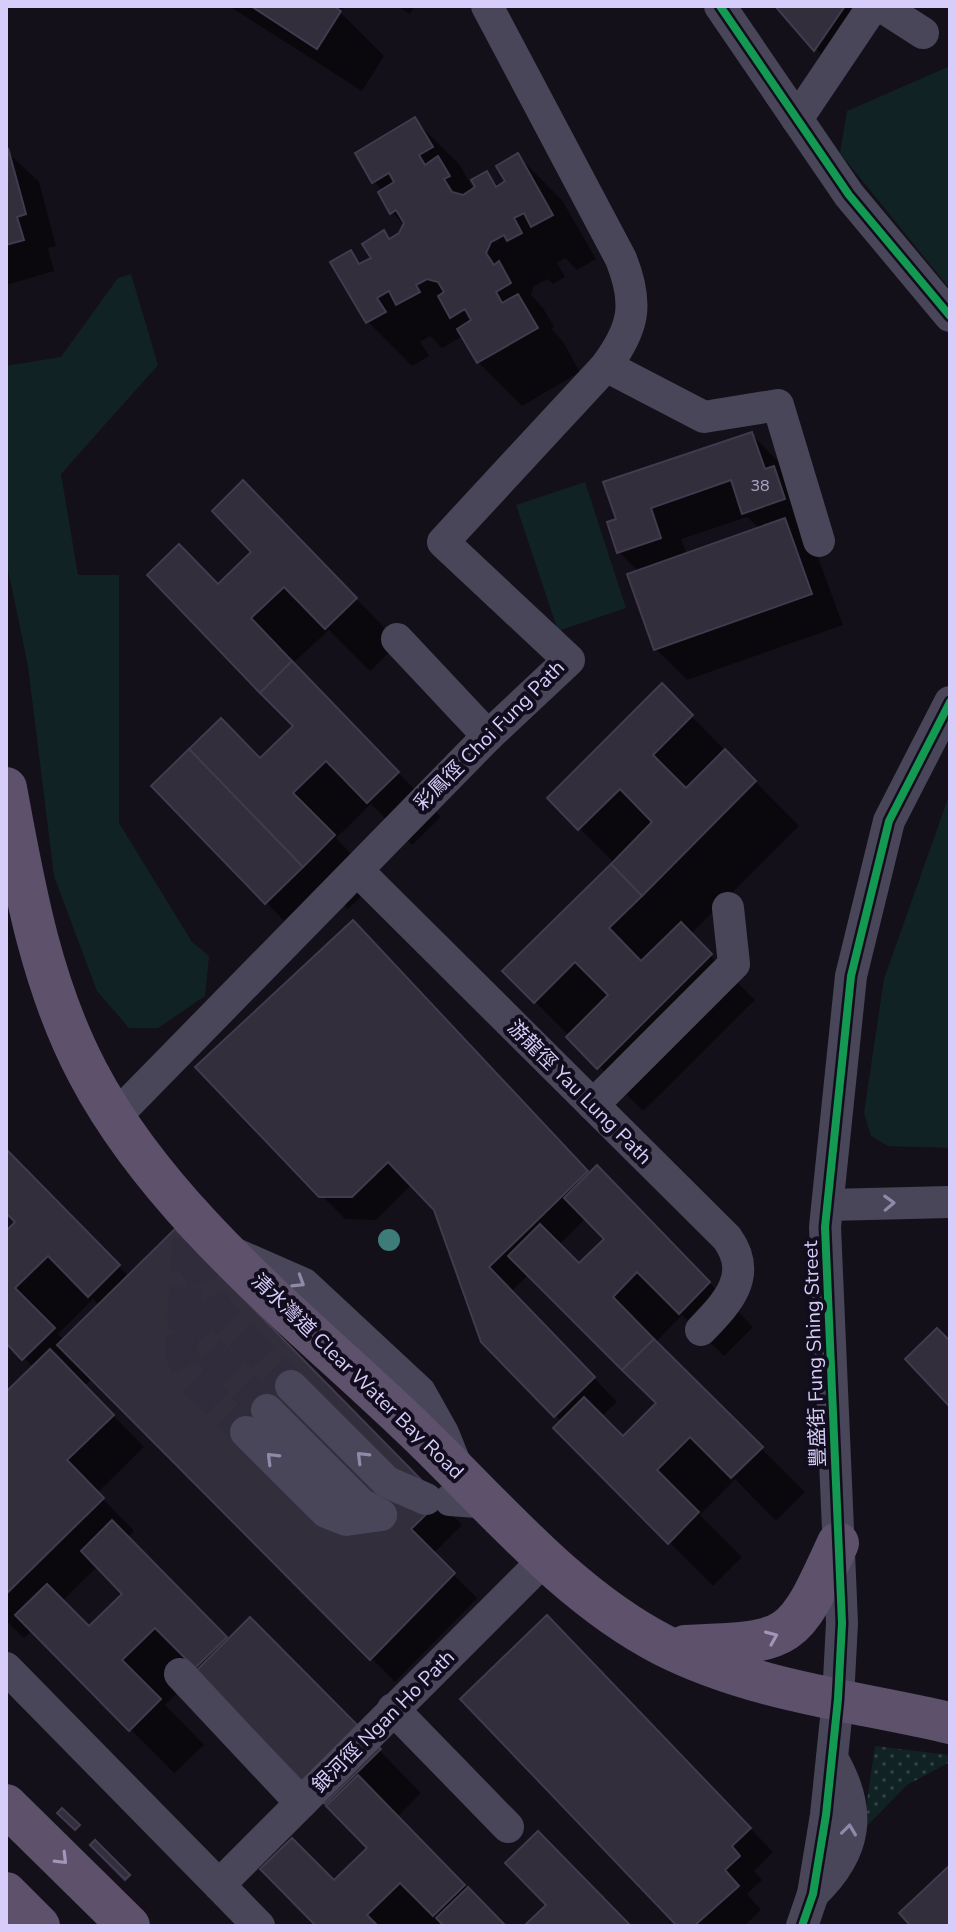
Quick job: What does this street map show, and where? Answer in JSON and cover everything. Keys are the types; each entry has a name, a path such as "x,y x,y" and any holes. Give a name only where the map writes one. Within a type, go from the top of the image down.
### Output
{"main road":[{"name":"清水灣道 Clear Water Bay Road","path":"6,788 39,951 82,1060 114,1118 178,1200 208,1245 456,1494 547,1557 629,1626 668,1647 774,1686 950,1723"},
{"path":"668,1647 750,1644 779,1635 800,1619 813,1599 838,1543"},
{"path":"6,1805 129,1926"},
{"path":"6,1893 39,1926"}],"street":[{"name":"彩鳳徑 Choi Fung Path","path":"114,1118 488,736 569,660 443,542 606,366 623,342 633,301 631,282 487,6"},
{"path":"720,6 849,195 950,316"},
{"path":"797,119 871,9 879,6 923,33"},
{"path":"606,366 704,417 778,405 819,541"},
{"path":"397,639 488,736"},
{"name":"豐盛街 Fung Shing Street","path":"802,1926 813,1894 832,1758 842,1623 825,1227 851,976 889,821 950,702"},
{"name":"游龍徑 Yau Lung Path","path":"357,870 732,1246 739,1266 737,1287 727,1303 701,1330"},
{"path":"593,1105 734,964 728,908"},
{"path":"828,1205 950,1202"},
{"path":"291,1386 387,1482 456,1494"},
{"path":"256,1421 361,1504 381,1515"},
{"name":"銀河徑 Ngan Ho Path","path":"219,1885 547,1557"},
{"path":"6,1668 259,1926"},
{"path":"180,1674 301,1803"},
{"path":"393,1709 508,1827"}],"shaded area":[{"path":"950,66 950,289 840,153 847,111"},
{"path":"131,274 158,365 61,474 78,575 119,575 119,823 192,942 209,956 205,996 158,1028 129,1028 97,991 54,876 28,666 6,560 6,366 61,357 118,278"},
{"path":"585,482 626,608 558,631 516,505"},
{"path":"950,793 950,1148 888,1146 871,1136 864,1113 884,979"},
{"path":"875,1746 950,1755 950,1762 907,1785 863,1830"}],"building":[{"path":"251,6 333,6 341,11 317,49"},
{"path":"775,6 845,6 814,51"},
{"path":"415,117 433,147 419,155 425,165 438,156 450,176 444,179 452,192 463,195 475,187 471,180 487,171 496,187 505,181 496,166 518,153 553,215 531,227 524,213 514,218 522,233 507,241 504,235 491,242 486,253 494,265 499,261 511,283 496,292 502,303 518,294 538,328 477,363 457,329 471,320 465,309 450,318 438,296 444,292 438,282 427,279 416,285 420,292 396,305 389,291 377,298 386,312 366,323 330,262 351,250 359,264 371,258 362,244 384,230 389,239 399,233 404,223 396,210 390,214 378,192 394,182 389,173 372,183 355,153"},
{"path":"8,148 26,214 17,217 24,240 6,245"},
{"path":"752,432 765,469 774,466 785,499 742,514 731,480 651,508 661,538 617,553 607,522 616,519 603,482"},
{"path":"243,480 357,598 325,629 284,587 251,618 292,661 260,693 147,575 179,544 218,584 251,552 212,511"},
{"path":"785,518 812,594 654,650 627,574"},
{"path":"292,661 399,772 367,803 326,761 293,793 335,835 303,867 189,749 221,718 260,758 293,726 260,693"},
{"path":"662,683 693,715 653,755 686,788 725,749 756,781 642,896 611,864 652,822 620,789 578,830 547,798"},
{"path":"189,749 303,867 265,904 151,786"},
{"path":"611,864 642,896 609,928 641,961 681,922 712,954 597,1069 566,1037 608,995 575,962 534,1003 502,971"},
{"path":"353,920 588,1171 489,1267 595,1377 554,1417 481,1342 434,1210 388,1162 352,1197 319,1197 195,1067"},
{"path":"6,1149 120,1265 88,1297 48,1256 15,1288 55,1328 22,1360 6,1343 6,1231 15,1222 6,1213"},
{"path":"597,1165 710,1282 679,1314 637,1272 613,1297 654,1339 622,1370 508,1256 540,1224 579,1263 604,1239 564,1198"},
{"path":"175,1229 441,1500 411,1529 455,1573 370,1660 57,1345"},
{"path":"937,1328 950,1341 950,1407 905,1359"},
{"path":"654,1339 763,1447 731,1478 690,1437 657,1470 699,1512 668,1544 553,1428 584,1397 623,1436 656,1403 622,1370"},
{"path":"50,1349 114,1415 67,1460 104,1498 6,1594 6,1392"},
{"path":"112,1520 227,1637 195,1668 155,1628 122,1660 161,1699 129,1731 15,1615 47,1584 89,1626 122,1594 81,1551"},
{"path":"547,1615 751,1828 732,1846 740,1856 725,1870 739,1886 694,1926 677,1926 460,1699"},
{"path":"250,1617 381,1749 325,1804 195,1672"},
{"path":"358,1775 465,1885 433,1916 400,1883 367,1915 378,1926 316,1926 260,1869 292,1838 334,1880 367,1848 326,1806"},
{"path":"62,1808 80,1825 75,1830 57,1813"},
{"path":"538,1831 631,1926 524,1926 546,1905 505,1863"},
{"path":"95,1840 130,1875 125,1880 90,1845"},
{"path":"95,1840 130,1875 125,1879 90,1845"},
{"path":"950,1865 950,1926 907,1926 909,1924 899,1913"},
{"path":"468,1887 506,1926 444,1926 436,1918"}],"tunnel":[{"path":"189,1240 181,1352 191,1377 246,1432"},
{"path":"190,1254 218,1312 291,1386"},
{"path":"181,1314 198,1341 267,1410"}],"cycle path":[{"path":"720,6 849,195 950,316"},
{"path":"802,1926 813,1894 826,1815 842,1623 825,1227 851,976 889,821 950,702"}]}
